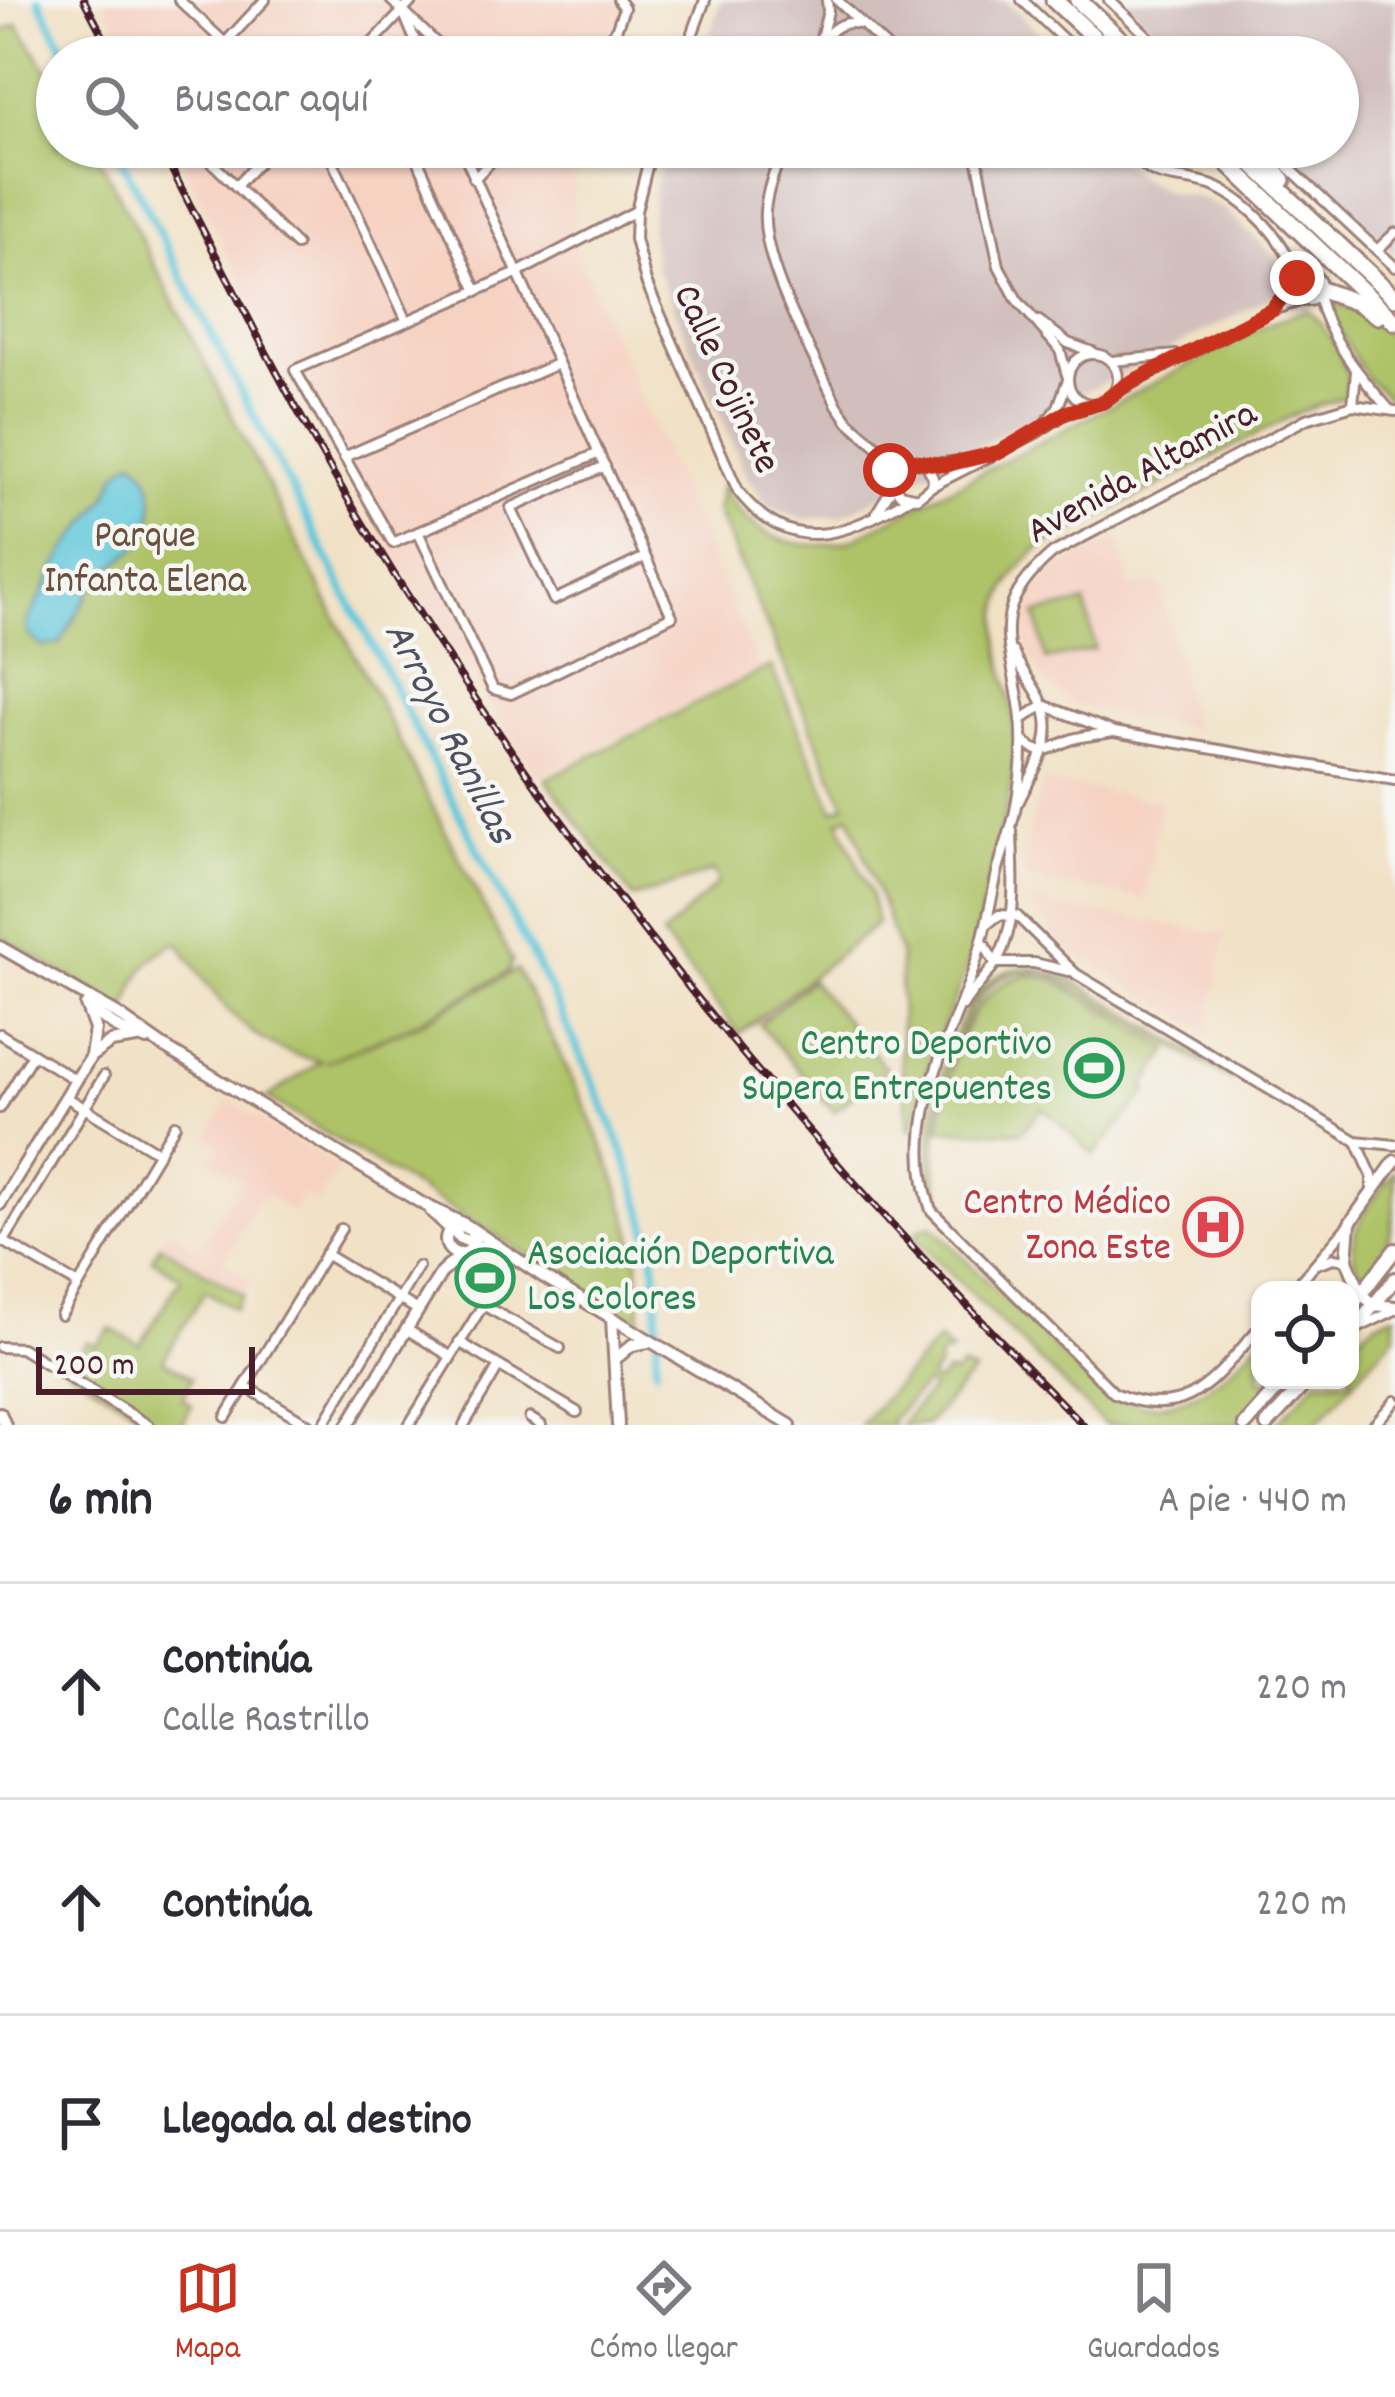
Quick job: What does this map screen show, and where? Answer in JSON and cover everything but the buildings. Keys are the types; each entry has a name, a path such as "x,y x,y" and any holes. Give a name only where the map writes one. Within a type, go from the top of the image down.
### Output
{"highway":[{"path":"1054,0 1093,36"},
{"path":"1078,0 1117,36"},
{"path":"1233,168 1395,323"},
{"path":"1257,168 1395,298"},
{"path":"1273,168 1345,250"},
{"path":"1313,297 1358,303 1395,323"}],"main road":[{"path":"0,947 790,1425"},
{"path":"71,990 98,1024 99,1038 111,1042 142,1037"},
{"path":"0,1204 91,1056 98,1024 117,1014"},
{"path":"91,1056 121,1030 117,1014"},
{"path":"98,1024 161,1046"},
{"path":"1395,1161 1350,1223 1347,1260 1361,1294 1375,1305 1395,1309"},
{"path":"423,1204 447,1237 468,1249 515,1259"},
{"path":"441,1273 447,1237 466,1225"},
{"path":"466,1225 468,1249"},
{"path":"348,1425 441,1273 468,1249"},
{"path":"1359,1296 1395,1250"},
{"path":"1359,1324 1395,1279"},
{"path":"618,1321 613,1336 618,1360"},
{"path":"618,1321 618,1425"},
{"path":"618,1360 632,1345 651,1342"},
{"path":"1245,1425 1277,1389"},
{"path":"1267,1425 1300,1389"},
{"path":"0,1414 3,1425"}],"street":[{"path":"179,0 218,36"},
{"path":"232,36 265,0"},
{"path":"391,0 429,36"},
{"path":"383,36 413,0"},
{"path":"609,36 621,22 624,8 618,0"},
{"path":"692,36 705,0"},
{"path":"823,36 827,0"},
{"path":"837,0 875,36"},
{"path":"1022,0 1060,36"},
{"path":"1109,0 1148,36"},
{"path":"403,11 413,36"},
{"path":"827,36 833,27 863,24"},
{"path":"218,168 296,245"},
{"path":"236,186 254,168"},
{"path":"336,168 407,321"},
{"path":"421,168 477,291"},
{"path":"418,532 494,689 511,694 672,616 469,168"},
{"path":"474,179 485,168"},
{"name":"Calle Cojinete","path":"647,168 635,239 646,282 738,490 757,515 790,533 816,536 846,531 909,498"},
{"path":"777,168 767,196 766,240 837,405 849,422 879,448 927,465 1000,452"},
{"path":"979,168 999,266 1028,313 1060,350 1072,395 1094,404"},
{"path":"1146,168 1166,180 1211,186 1232,197 1287,249 1295,295 1313,297"},
{"path":"1289,168 1395,267"},
{"path":"599,453 392,543 296,370 515,274 636,211"},
{"path":"604,231 618,230 635,239"},
{"path":"1377,250 1395,232"},
{"path":"1272,310 1300,274 1312,274 1319,280 1313,297 1322,313 1356,371 1391,410"},
{"path":"879,448 894,482 909,498 926,494 932,486 1038,432 1065,413 1094,404 1272,310 1313,297"},
{"path":"1028,313 1068,343 1112,361 1164,359 1200,347"},
{"path":"1038,432 1058,406 1072,363 1097,353"},
{"path":"1112,361 1119,378 1114,393"},
{"path":"344,457 557,364"},
{"path":"1356,371 1353,402 1391,410"},
{"name":"Avenida Altamira","path":"1251,1337 1202,1390 1183,1401 1158,1405 1114,1393 931,1210 920,1158 933,1075 983,939 1016,807 1022,736 1006,625 1013,598 1026,576 1053,553 1306,419 1353,402 1358,391 1373,391"},
{"path":"873,518 894,482 897,466 908,460"},
{"path":"927,465 932,486"},
{"path":"605,466 511,508 554,600 645,557"},
{"path":"1008,639 1043,705 1048,727 1045,753"},
{"path":"1021,720 1043,705"},
{"path":"1043,705 1114,732 1395,780"},
{"path":"1022,736 1025,745 1045,753 1073,739 1114,732"},
{"name":"Avenida Altamira","path":"1016,807 1045,753"},
{"name":"Avenida Altamira","path":"949,1028 995,963 1013,914 1012,825"},
{"path":"987,924 999,915 1013,914 1076,974 1356,1141 1395,1144"},
{"path":"983,939 995,963 1034,963 1076,974"},
{"path":"0,1034 76,1080"},
{"path":"0,1108 33,1054"},
{"path":"79,1285 2,1240 104,1076"},
{"path":"66,1097 158,1153"},
{"path":"61,1315 175,1125"},
{"path":"1356,1141 1372,1177 1372,1193"},
{"path":"1301,1281 1350,1223"},
{"path":"226,1417 341,1229"},
{"path":"325,1255 418,1310"},
{"path":"1318,1263 1347,1260"},
{"path":"323,1425 418,1268"},
{"path":"409,1425 480,1307 489,1305 560,1348"},
{"path":"1359,1329 1395,1309"},
{"path":"406,1329 450,1356"},
{"path":"459,1342 577,1412"},
{"path":"0,1347 21,1348 148,1425"},
{"path":"464,1425 499,1366"},
{"path":"245,1386 309,1425"},
{"path":"1374,1425 1395,1402"},
{"path":"530,1418 541,1425"}],"shaded area":[{"path":"104,0 635,0 622,36 121,36"},
{"path":"722,0 1004,0 1043,36 709,36"},
{"path":"1125,0 1395,0 1395,254 1303,168 1359,168 1359,36 1163,36"},
{"path":"185,168 577,168 575,238 571,240 760,668 538,777 377,530 280,363"},
{"path":"661,168 1130,168 1166,192 1200,198 1225,210 1283,264 1283,278 1274,296 841,516 804,519 769,507 747,476 656,267 650,226"},
{"path":"1119,536 1131,588 1159,583 1193,729 1073,705 1044,681 1028,652 1025,617 1034,592 1052,572"},
{"path":"1042,781 1162,802 1145,899 1025,878 1025,846"},
{"path":"1031,902 1225,934 1208,1033 1061,944"},
{"path":"228,1101 339,1168 317,1203 303,1195 293,1211 263,1194 222,1261 252,1280 244,1293 161,1243 169,1230 199,1248 241,1180 211,1161 220,1145 207,1137"}],"green space":[{"name":"Parque Infanta Elena","path":"17,24 36,52 36,168 105,168 512,961 508,972 416,1023 326,1062 418,1024 517,970 615,1178 636,1249 641,1323 267,1098 321,1061 295,1055 253,1033 221,1001 178,942 143,969 126,1011 0,936 0,33"},
{"path":"1326,306 1356,309 1395,339 1395,403 1367,379 1328,313"},
{"path":"1307,310 1338,350 1347,375 1345,397 1300,412 1041,547 1017,571 1003,596 1000,647 1014,729 1010,787 974,948 928,1068 913,1129 909,1129 901,1057 900,953 850,815 839,821 871,894 877,924 739,1034 662,936 719,882 714,871 633,898 546,779 771,666 834,810 845,805 717,511 722,485 745,517 776,537 811,545 851,540 1266,325"},
{"path":"1085,603 1095,649 1046,660 1036,614"},
{"path":"1030,967 1067,977 1231,1075 1229,1079 1055,976 1031,972 1007,976 977,1001 952,1056 937,1122 937,1182 944,1204 940,1204 929,1156 947,1056 972,1000 987,983 1007,971"},
{"name":"Centro Deportivo Supera Entrepuentes","path":"1033,975 1053,979 1169,1049 1144,1088 1148,1092 1094,1155 1043,1108 1021,1132 939,1130 955,1058 975,1011 1009,981"},
{"path":"811,980 886,1068 834,1112 759,1024"},
{"path":"1395,1172 1391,1231 1381,1255 1361,1277 1353,1247 1355,1233 1367,1208"},
{"path":"931,1225 1100,1393 1125,1402 1169,1403 1208,1386 1251,1348 1251,1389 1269,1389 1237,1425 1105,1425 914,1238 917,1231"},
{"path":"160,1245 243,1295 235,1309 205,1291 163,1360 192,1378 183,1399 192,1405 182,1425 160,1425 68,1369 87,1341 96,1346 110,1328 140,1345 181,1278 152,1259"},
{"path":"1395,1315 1395,1335 1359,1376 1359,1336"},
{"path":"938,1340 951,1352 939,1356 930,1378 937,1383 961,1367 974,1372 926,1425 900,1425 932,1389 926,1383 890,1421 893,1425 860,1425"},
{"path":"1309,1389 1347,1389 1315,1425 1276,1425"}],"water":[{"path":"132,460 151,485 147,534 93,587 60,644 42,647 28,634 27,623 63,554 106,498 118,472"}],"waterway":[{"name":"Arroyo Ranillas","path":"39,0 57,36"},
{"name":"Arroyo Ranillas","path":"126,168 550,990 597,1091 626,1160 648,1231 657,1292 656,1369"}],"railway":[{"path":"84,0 103,36"},
{"path":"171,168 330,469 517,760 692,992 785,1103 980,1320 1083,1425"}],"place":[{"name":"Centro Deportivo Supera Entrepuentes","path":"1094,1068"},
{"name":"Centro Médico Zona Este","path":"1213,1227"},
{"name":"Asociación Deportiva Los Colores","path":"485,1278"}],"route":[{"path":"890,470 893,478 897,466 908,460 945,465 1000,452 1065,413 1103,402 1126,385 1272,310 1297,278"}]}
